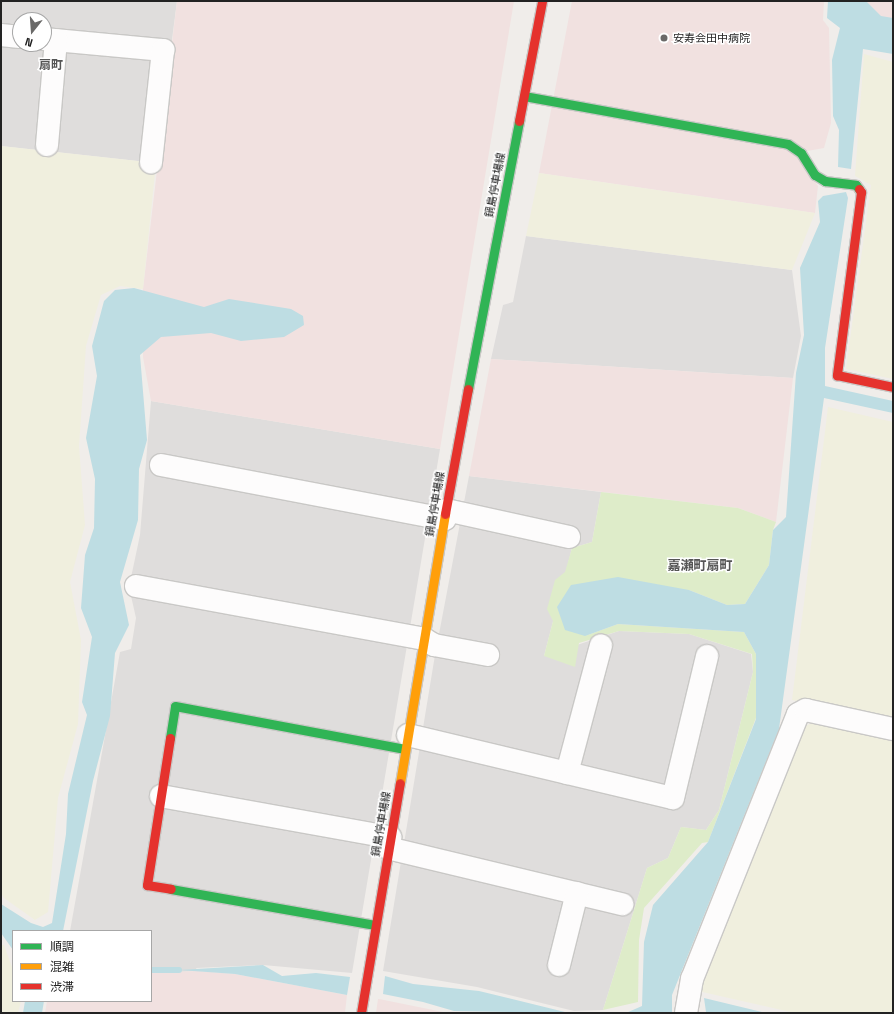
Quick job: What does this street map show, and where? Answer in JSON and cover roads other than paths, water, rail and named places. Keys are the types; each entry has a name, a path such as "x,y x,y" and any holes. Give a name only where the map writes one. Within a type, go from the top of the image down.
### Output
{"street":[{"name":"鍋島停車場線","path":"361,1013 445,514 542,1"},
{"path":"1,35 12,36"},
{"path":"52,39 163,50 151,162"},
{"path":"46,145 50,52"},
{"path":"524,96 788,144 801,153 815,175 825,180 856,185 861,192 837,375 893,387"},
{"path":"162,465 569,537"},
{"path":"136,586 424,639 434,646 488,655"},
{"path":"567,773 601,645"},
{"path":"375,925 147,885 175,706 407,742 567,773 672,798 707,656"},
{"path":"686,1013 692,979 798,714 806,710 893,729"},
{"path":"161,796 389,843 622,904"},
{"path":"559,965 577,893"}],"water":[{"path":"828,1 866,1 881,16 893,18 893,54 863,49 851,169 838,167 839,130 833,116 832,60 840,28 827,18"},
{"path":"846,192 848,198 825,348 825,386 893,401 893,413 824,398 779,729 672,995 672,1013 626,1013 642,1006 644,942 653,905 708,842 756,719 756,654 744,632 618,624 585,636 565,630 557,607 571,585 618,577 689,590 727,605 745,604 769,565 773,530 786,517 796,373 804,335 800,268 820,222 818,201 823,196"},
{"path":"134,288 204,307 229,299 291,309 303,316 304,325 284,337 241,341 211,333 161,337 140,355 147,440 139,469 138,520 120,582 129,625 115,653 110,716 93,781 63,930 12,930 12,949 1,933 1,904 31,923 43,927 52,923 66,834 68,794 87,715 82,702 92,637 81,608 85,555 94,528 95,479 86,438 97,376 92,346 104,301 115,290"},
{"path":"263,965 282,976 316,973 350,977 347,995 235,974 179,970"},
{"path":"385,976 413,984 479,991 569,1013 454,1011 423,1002 383,994"},
{"path":"704,998 766,1013 706,1012"},
{"path":"25,1002 44,1002 42,1013 23,1013"}],"waterway":[{"path":"152,970 179,970"}],"place":[{"name":"安寿会田中病院","path":"664,38"}],"district":[{"name":"扇町","path":"51,66"},
{"name":"嘉瀬町扇町","path":"700,566"}]}
